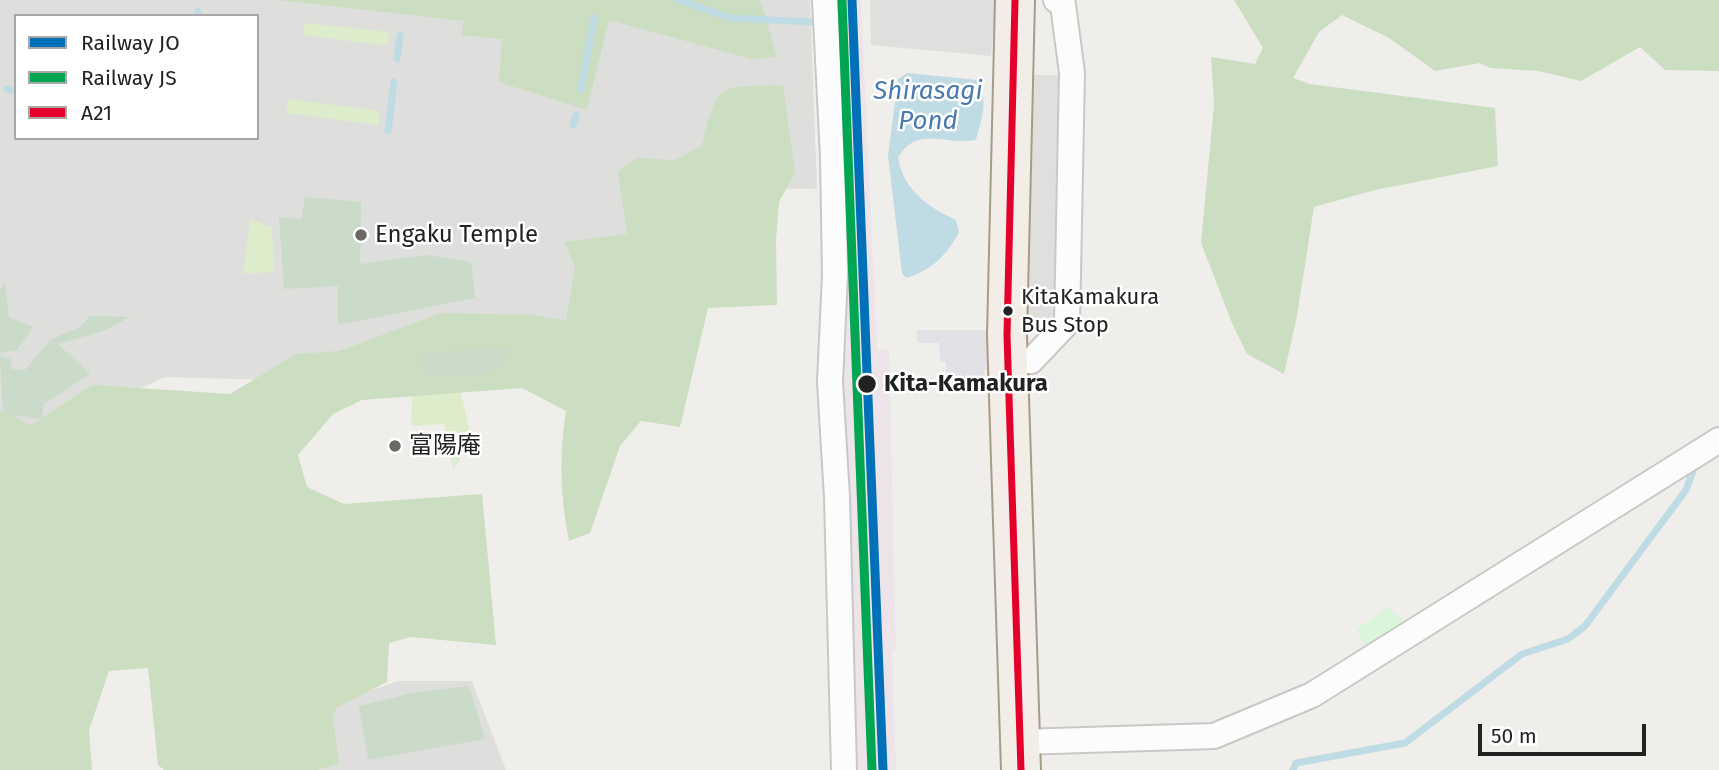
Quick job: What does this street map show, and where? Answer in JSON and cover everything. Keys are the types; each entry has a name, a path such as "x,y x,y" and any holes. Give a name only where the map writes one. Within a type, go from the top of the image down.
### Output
{"main road":[{"path":"1015,0 1008,362 1021,756"}],"street":[{"path":"825,0 833,157 835,275 830,382 837,497 844,770"},
{"path":"1008,362 1031,361 1067,323 1072,73 1063,5 1056,0"},
{"path":"1021,756 1214,736 1312,695 1719,440"}],"shaded area":[{"name":"Engaku Temple","path":"0,0 810,0 817,189 731,188 486,386 165,377 37,436 0,431"},
{"path":"834,0 861,0 877,350 889,350 896,770 855,770 840,350 847,350"},
{"path":"870,0 997,0 991,56 871,45"},
{"path":"1026,75 1064,75 1058,323 1021,321"},
{"path":"917,330 991,330 992,369 984,370 985,386 958,386 958,376 946,376 946,362 940,361 939,343 917,343"},
{"path":"398,681 472,681 506,770 173,770 171,760"}],"green space":[{"path":"278,0 760,0 777,57 752,59 609,20 587,110 499,82 502,39 461,35 464,21"},
{"path":"1234,0 1719,0 1719,71 1665,70 1640,47 1581,81 1538,71 1490,68 1480,63 1435,71 1389,38 1342,15 1319,32 1293,78 1310,84 1495,108 1498,166 1375,190 1314,207 1297,316 1284,374 1247,354 1201,243 1214,105 1211,57 1255,64 1263,48"},
{"path":"304,23 389,32 388,46 303,35"},
{"path":"783,85 795,173 779,202 776,240 777,305 708,308 680,427 641,421 620,446 590,533 569,541 562,476 566,411 522,388 362,400 333,414 298,455 307,487 344,504 482,494 496,645 410,637 389,643 387,682 336,708 333,719 339,764 317,770 164,770 158,765 148,668 109,671 89,730 92,770 0,770 0,410 31,425 92,385 230,394 296,354 339,351 441,313 534,315 566,321 575,268 564,242 627,234 618,172 636,158 675,160 702,146 712,109 724,91 745,86"},
{"path":"288,99 380,111 378,125 286,113"},
{"path":"305,197 361,202 360,264 426,255 471,262 475,298 338,325 338,286 284,289 279,217 301,219"},
{"path":"250,219 272,227 274,272 243,274"},
{"path":"5,282 9,317 33,327 17,350 0,353 0,290"},
{"path":"90,316 130,317 103,331 58,344 90,374 44,404 42,419 3,414 0,357 10,358 12,369 25,370 51,339 80,327"},
{"path":"506,348 503,364 474,376 425,376 423,354"},
{"path":"413,377 458,379 472,442 453,469 444,424 411,426"},
{"path":"1388,607 1405,624 1368,650 1356,630"},
{"path":"469,686 485,739 368,760 359,706 417,692"}],"water":[{"name":"Shirasagi Pond","path":"907,73 977,80 984,102 976,140 923,139 906,148 898,158 901,170 912,189 927,203 956,220 959,232 938,261 924,271 906,278 902,273 888,156 898,79"}],"waterway":[{"path":"679,0 730,18 812,22"},
{"path":"581,89 594,18"},
{"path":"397,59 400,36"},
{"path":"388,131 394,82"},
{"path":"7,89 14,91"},
{"path":"573,125 576,115"},
{"path":"1293,770 1296,763 1405,743 1522,654 1568,639 1585,626 1686,490 1695,465"}],"rail line":[{"name":"JO","path":"852,0 883,770"},
{"name":"JS","path":"842,1 872,770"}],"transit line":[{"name":"A21","path":"1015,0 1007,335 1021,770"}],"place":[{"name":"Engaku Temple","path":"361,235"},
{"name":"KitaKamakura Bus Stop","path":"1008,311"},
{"name":"Kita-Kamakura","path":"867,384"},
{"name":"富陽庵","path":"395,446"}]}
